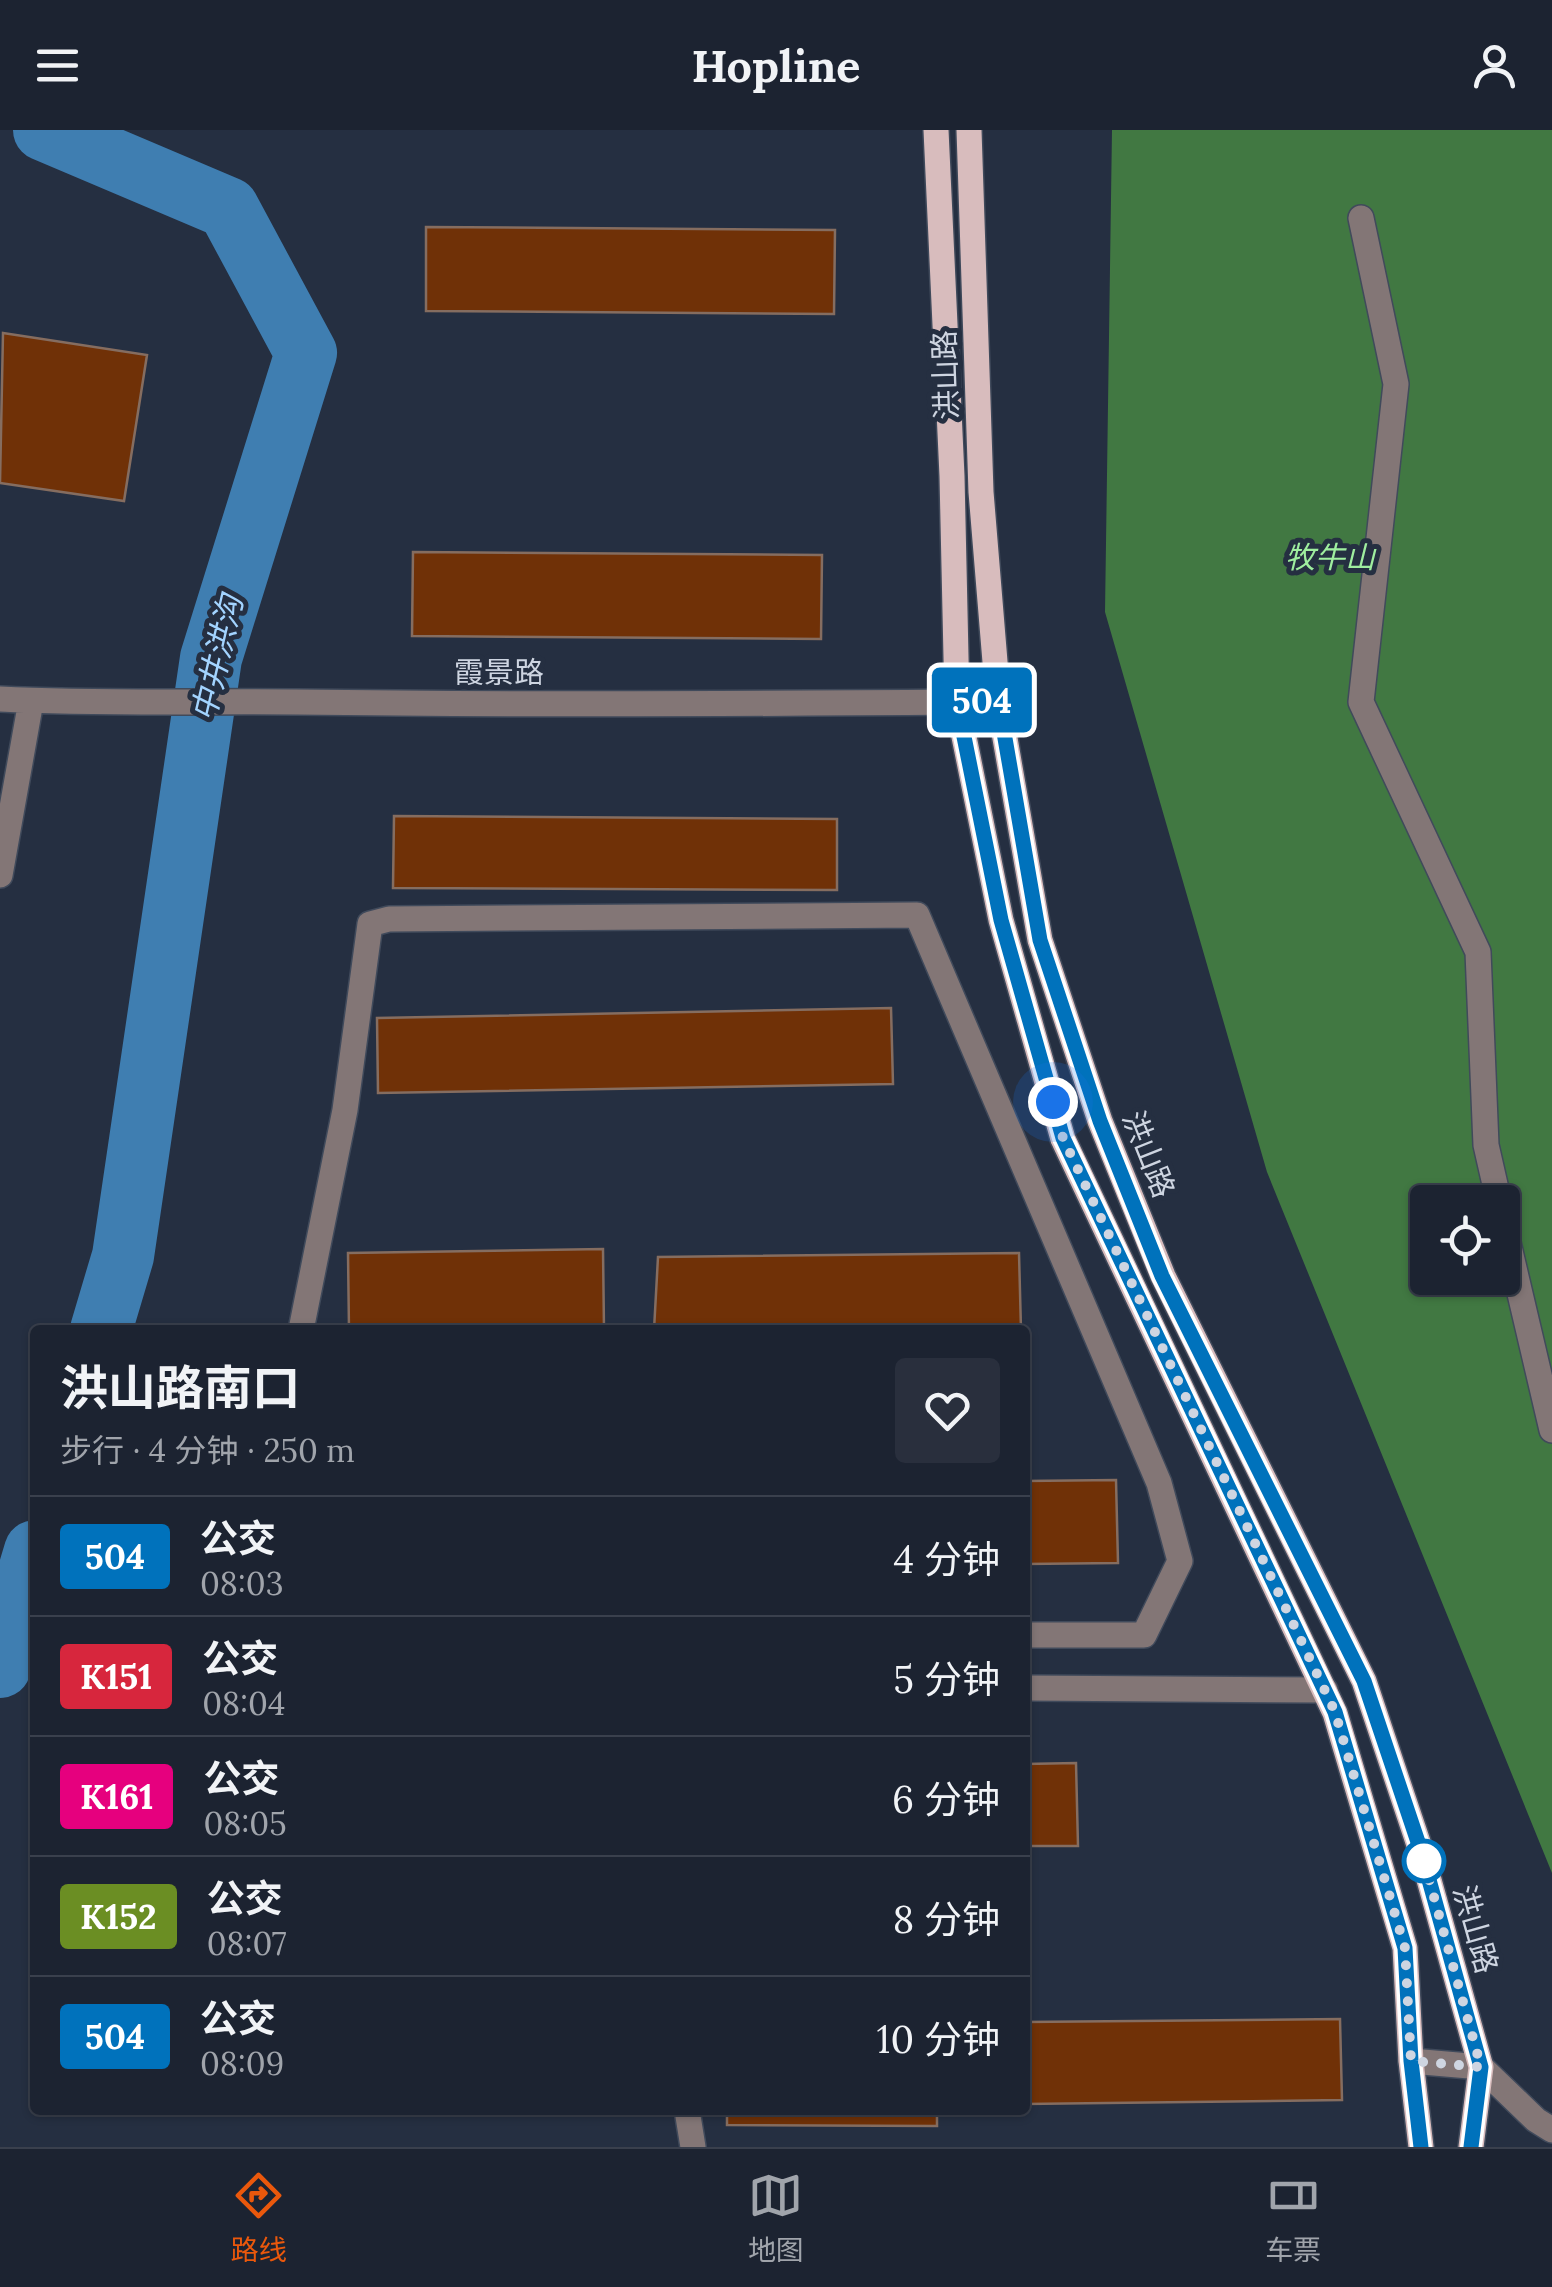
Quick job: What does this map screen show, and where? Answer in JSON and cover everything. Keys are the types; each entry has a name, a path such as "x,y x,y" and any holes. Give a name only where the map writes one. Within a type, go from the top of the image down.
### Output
{"main road":[{"name":"洪山路","path":"936,130 952,476 957,702 1001,920 1063,1138 1335,1712 1405,1948 1411,2061 1422,2147"},
{"name":"洪山路","path":"968,130 981,492 998,698 1040,940 1100,1121 1162,1276 1364,1681 1421,1851 1481,2067 1472,2147"}],"street":[{"path":"1361,218 1396,384 1361,702 1478,952 1486,1146 1495,1185"},
{"name":"霞景路","path":"0,700 503,706 957,702 998,698"},
{"path":"0,876 32,701"},
{"path":"303,1325 346,1110 370,924 389,919 917,915 1159,1482 1180,1561 1144,1635 1030,1635"},
{"path":"1520,1294 1552,1430"},
{"path":"1030,1688 1325,1690"},
{"path":"1411,2061 1481,2067 1536,2120 1552,2130"},
{"path":"689,2115 693,2147"}],"green space":[{"name":"牧牛山","path":"1112,130 1552,130 1552,1873 1267,1172 1105,612"}],"building":[{"path":"426,227 835,230 834,314 426,311"},
{"path":"3,333 147,355 124,501 0,483"},
{"path":"413,552 822,555 821,639 412,636"},
{"path":"394,816 837,819 837,890 393,888"},
{"path":"891,1008 893,1084 378,1093 377,1018"},
{"path":"603,1249 604,1325 349,1325 348,1253"},
{"path":"1019,1253 1021,1325 654,1325 658,1257"},
{"path":"1116,1480 1118,1563 1030,1564 1030,1481"},
{"path":"1076,1763 1078,1846 1030,1846 1030,1764"},
{"path":"1340,2019 1342,2100 1030,2104 1030,2022"},
{"path":"727,2115 937,2115 937,2126 727,2125"}],"waterway":[{"name":"中井洪沟","path":"44,130 228,208 306,353 211,658 123,1256 102,1325"},
{"name":"中井洪沟","path":"0,1667 30,1568"}],"bus line":[{"name":"504","path":"1421,2147 1411,2061 1405,1948 1335,1712 1063,1138 1001,920 957,702 998,698 1040,940 1100,1121 1162,1276 1364,1681 1421,1851 1481,2067 1471,2147"}],"route":[{"path":"1053,1102 1063,1138 1335,1712 1405,1948 1411,2061 1481,2067 1424,1861"}]}
